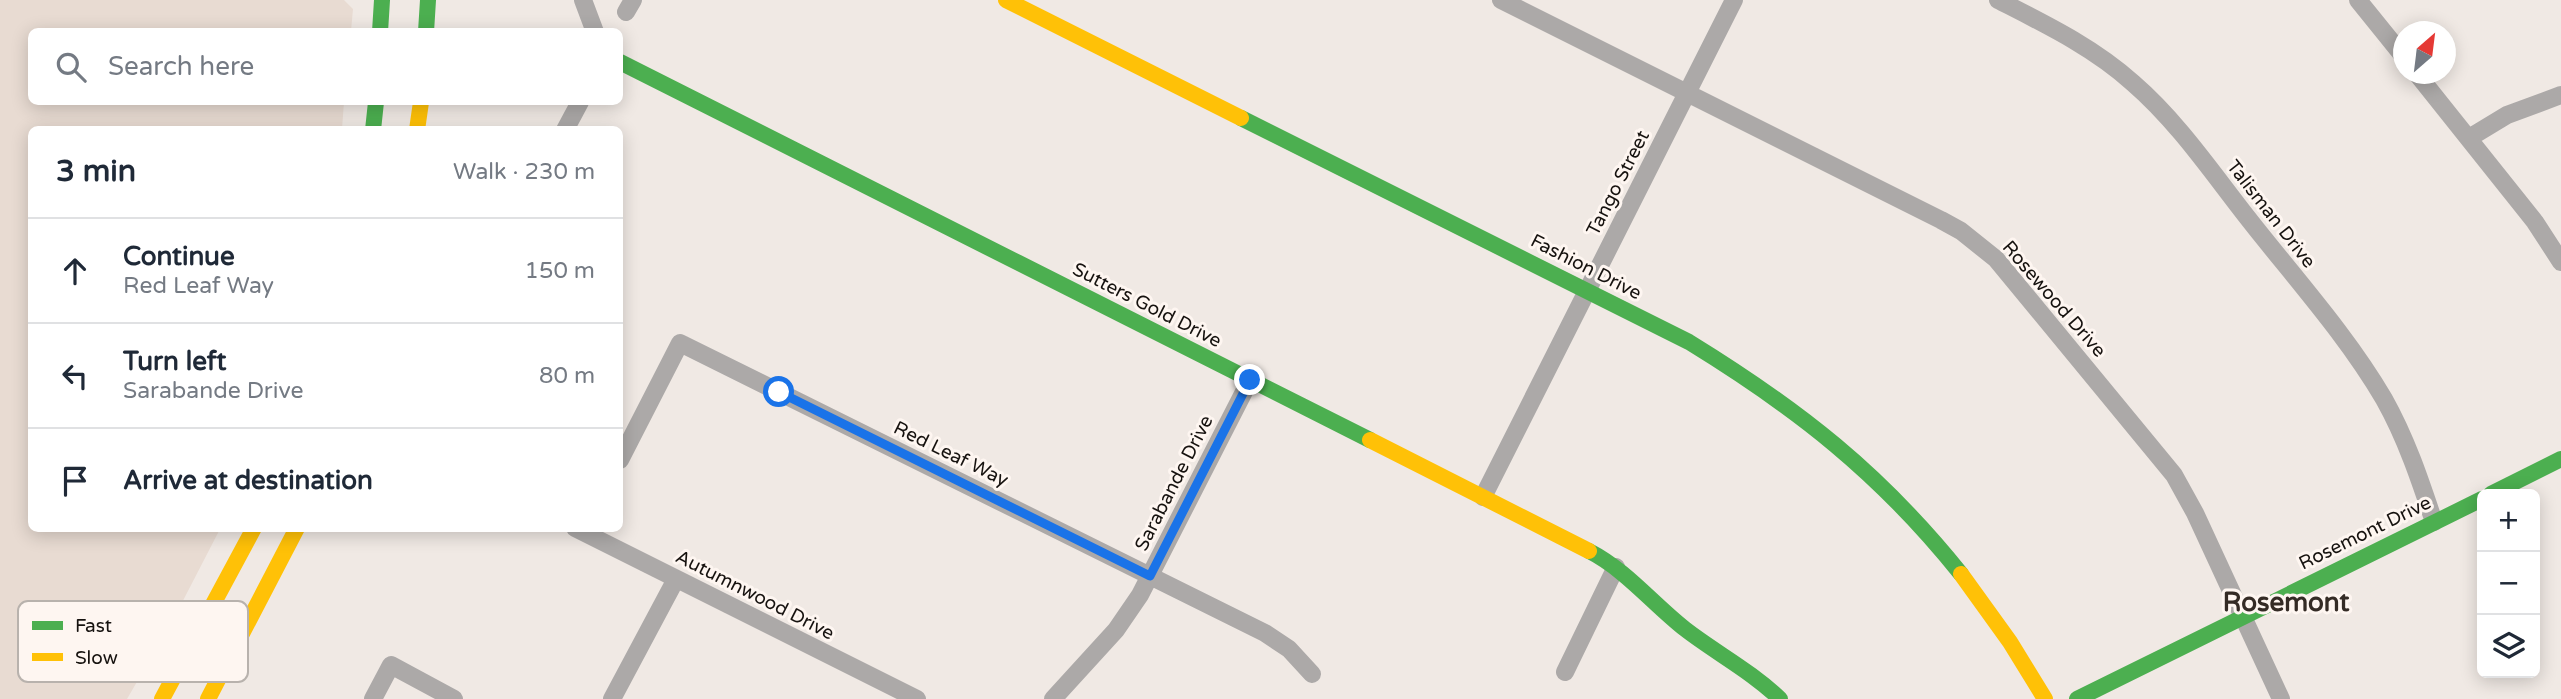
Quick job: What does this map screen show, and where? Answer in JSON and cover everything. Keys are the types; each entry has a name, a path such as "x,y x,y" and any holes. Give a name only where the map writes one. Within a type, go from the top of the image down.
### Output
{"street":[{"path":"380,28 382,0"},
{"path":"426,28 428,0"},
{"path":"583,0 594,28"},
{"name":"Fashion Drive","path":"1006,0 1689,342 1783,399 1877,478 1921,524 1962,572 2045,699"},
{"name":"Rosewood Drive","path":"1501,0 1941,220 1996,259 2174,475 2195,513 2281,699"},
{"name":"Tango Street","path":"1483,497 1734,0"},
{"name":"Talisman Drive","path":"1998,0 2063,33 2100,56 2134,83 2178,130 2353,352 2397,423 2418,473 2434,522"},
{"path":"2358,0 2393,44"},
{"name":"Sutters Gold Drive","path":"623,64 1601,557 1681,625 1752,672 1780,699"},
{"path":"2425,84 2535,222 2561,262"},
{"path":"2469,138 2507,116 2561,94"},
{"path":"373,126 376,105"},
{"path":"418,126 421,105"},
{"path":"567,126 578,105"},
{"name":"Red Leaf Way","path":"623,454 680,343 1265,633 1289,649 1312,674"},
{"name":"Sarabande Drive","path":"1053,699 1116,631 1150,576 1250,380"},
{"path":"2501,489 2561,459"},
{"name":"Rosemont Drive","path":"2077,699 2477,501"},
{"path":"215,601 252,532"},
{"path":"248,622 295,532"},
{"name":"Autumnwood Drive","path":"585,532 917,699"},
{"path":"1565,672 1616,567"},
{"path":"612,699 676,579"},
{"path":"373,699 391,665 454,699"},
{"path":"162,699 171,682"},
{"path":"208,699 217,682"}],"shaded area":[{"path":"0,0 344,0 353,9 351,28 28,28 28,105 344,105 342,126 28,126 28,532 218,532 183,601 18,601 18,682 137,682 127,699 0,699"}],"traffic: fast":[{"path":"380,28 382,0"},
{"path":"426,28 428,0"},
{"path":"623,64 1370,440"},
{"path":"373,126 376,105"},
{"path":"1241,118 1689,342 1729,367 1836,445 1900,505 1961,574"},
{"path":"2501,489 2561,459"},
{"path":"2077,699 2477,501"},
{"path":"1589,551 1627,577 1685,629 1780,699"}],"traffic: slow":[{"path":"1006,0 1241,118"},
{"path":"418,126 421,105"},
{"path":"1370,440 1589,551"},
{"path":"215,601 252,532"},
{"path":"248,622 295,532"},
{"path":"1961,574 2010,642 2045,699"},
{"path":"162,699 171,682"},
{"path":"208,699 217,682"}],"district":[{"name":"Rosemont","path":"2286,602"}],"route":[{"path":"779,392 1150,576 1250,380"}]}
